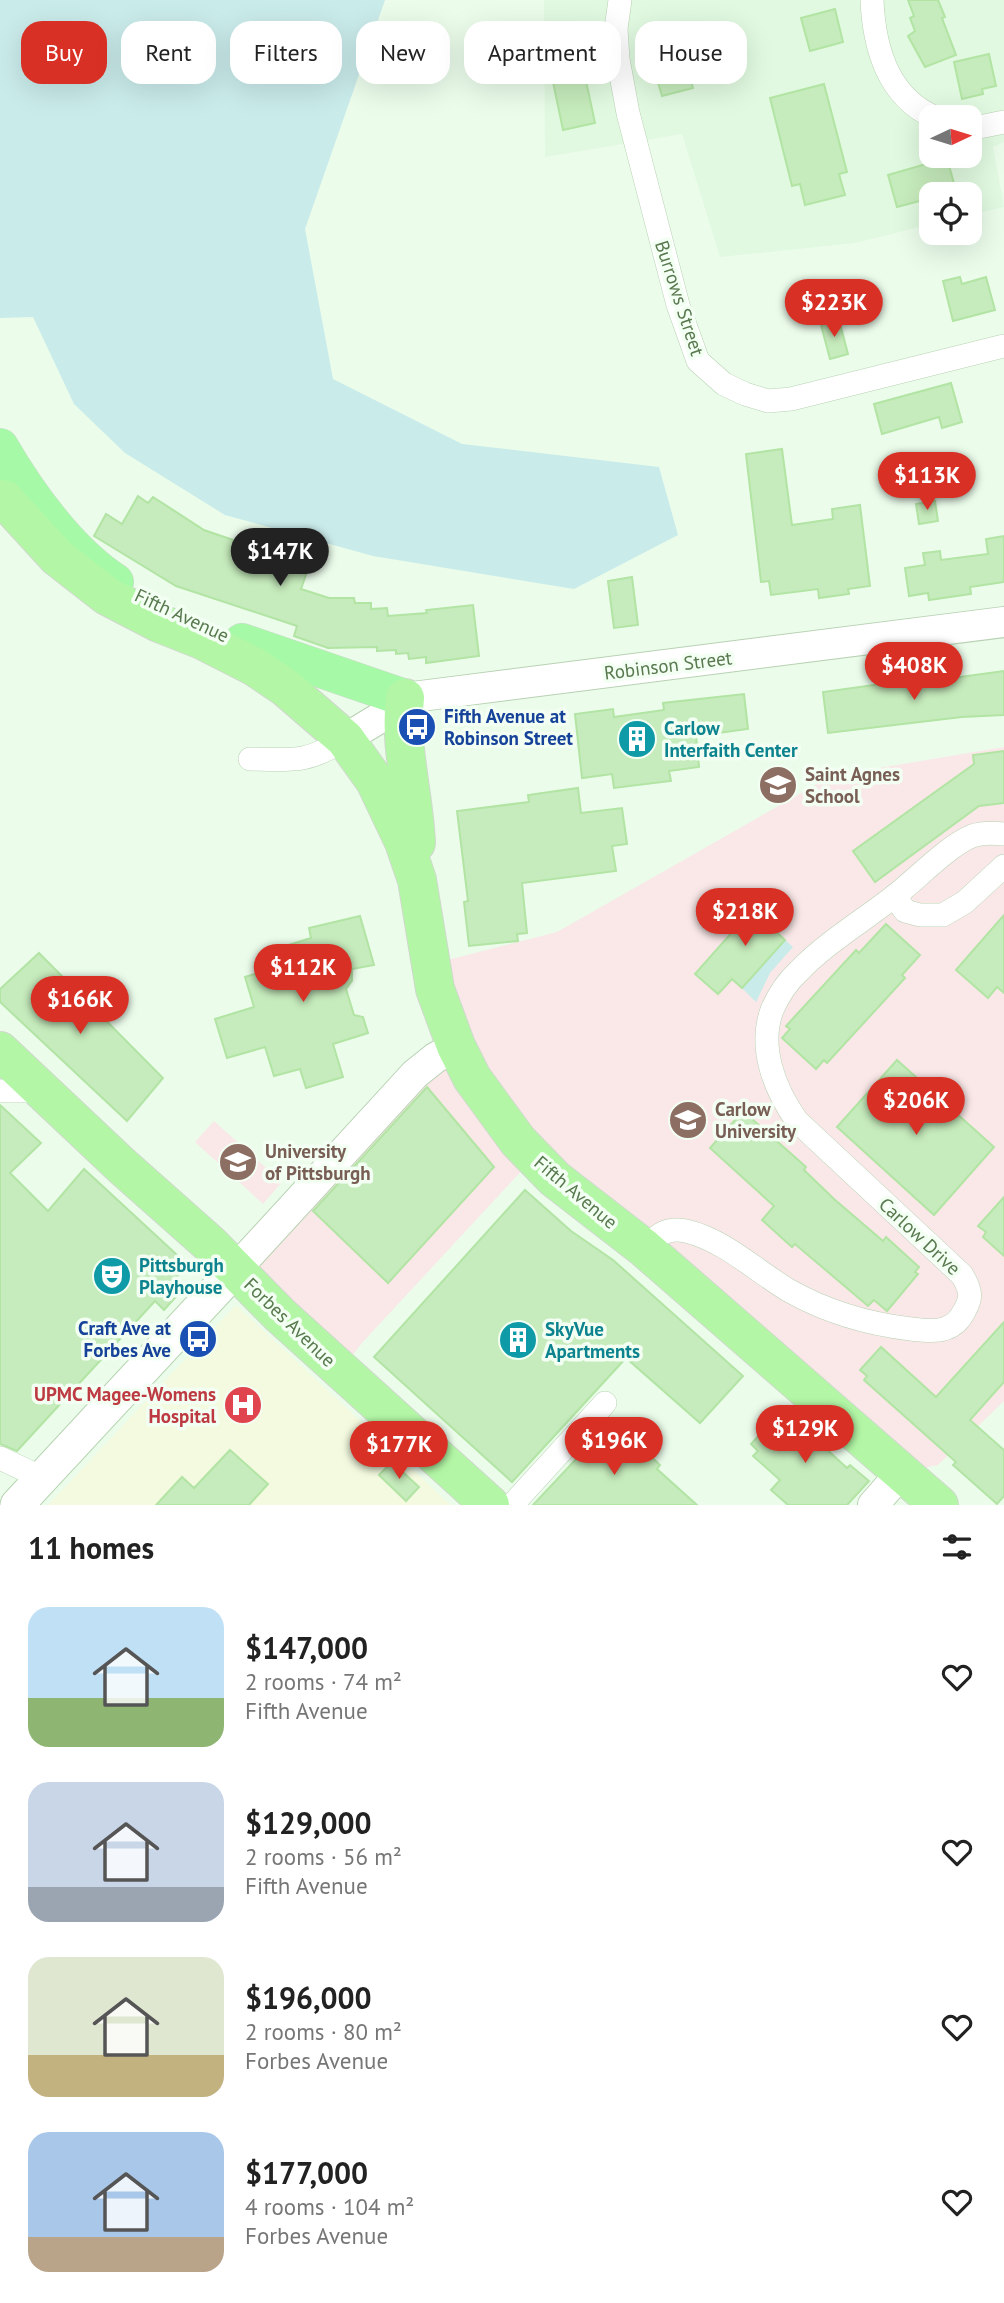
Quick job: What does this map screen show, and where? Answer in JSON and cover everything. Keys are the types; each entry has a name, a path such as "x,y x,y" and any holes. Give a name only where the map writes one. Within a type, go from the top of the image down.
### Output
{"highway":[{"name":"Fifth Avenue","path":"2,496 57,557 107,596 255,667 286,688 345,739 363,761 391,811 417,880 435,989 456,1046 472,1078 497,1114 540,1165 644,1248 939,1505"},
{"path":"405,698 403,742 415,814 417,880"},
{"name":"Forbes Avenue","path":"0,1051 236,1269 280,1315 490,1505"}],"main road":[{"name":"Fifth Avenue","path":"0,447 30,495 100,572 150,603 242,642 271,659 322,702 345,739"},
{"path":"242,642 405,698"},
{"path":"17,1505 236,1269"}],"street":[{"name":"Burrows Street","path":"620,0 616,29 618,59 628,113 678,305 698,361 724,384 768,401 790,399 1004,346"},
{"path":"872,0 873,24 890,79 919,109"},
{"path":"982,126 1004,122"},
{"name":"Robinson Street","path":"405,698 1004,622"},
{"path":"250,759 287,760 314,757 391,711 405,698"},
{"name":"Carlow Drive","path":"644,1248 660,1233 670,1229 688,1231 719,1244 789,1290 816,1304 855,1318 904,1328 940,1331 955,1324 969,1306 971,1289 962,1275 797,1121 785,1104 774,1079 768,1056 769,1019 773,1008 798,971 814,957 972,836 1004,834"},
{"path":"895,896 905,911 920,915 943,915 965,902 1004,866"},
{"path":"236,1269 415,1074 456,1046"},
{"path":"0,1091 43,1091"},
{"path":"512,1505 605,1403"},
{"path":"0,1458 42,1478"},
{"path":"873,1505 902,1472"}],"shaded area":[{"path":"0,0 385,0 378,21 356,21 356,83 305,229 333,379 462,444 659,467 678,535 574,589 373,556 225,515 125,453 74,404 33,317 0,318"},
{"path":"544,0 1004,0 1004,142 993,147 1004,207 982,212 982,182 919,182 919,227 855,243 720,257 682,134 545,157 545,84 621,84 621,21 544,21"},
{"name":"Carlow University","path":"1004,747 1004,1401 938,1465 902,1472 526,1166 362,1343 341,1370 236,1269 435,1058 432,964 557,932 831,776"},
{"path":"785,940 793,947 770,973 756,1002 742,988"},
{"name":"University of Pittsburgh","path":"214,1121 282,1182 263,1204 195,1142"},
{"name":"UPMC Magee-Womens Hospital","path":"236,1305 451,1505 48,1505"}],"building":[{"path":"908,0 938,0 956,55 925,67 908,36 915,31 910,18 914,16"},
{"path":"835,9 843,42 810,51 801,18"},
{"path":"989,54 996,86 982,89 983,94 962,99 954,62"},
{"path":"553,84 587,84 595,123 563,130"},
{"path":"658,84 692,84 693,88 662,96"},
{"path":"824,84 847,172 839,174 845,195 805,205 800,184 792,186 770,98"},
{"path":"919,166 950,168 954,182 919,182 919,201 897,207 888,175"},
{"path":"960,277 962,284 986,277 995,310 953,321 943,281"},
{"path":"839,320 848,354 830,359 821,325"},
{"path":"951,383 962,422 942,428 939,417 882,434 874,404"},
{"path":"782,449 792,525 833,519 832,509 860,505 870,586 848,589 849,594 819,598 818,589 771,595 769,581 761,582 746,454"},
{"path":"138,496 148,503 153,497 204,530 309,566 301,589 329,598 354,598 355,603 371,603 371,609 387,608 388,616 473,605 479,656 426,663 426,657 409,659 408,653 396,654 396,650 377,651 377,647 328,648 294,636 297,626 176,586 94,536 106,514 122,524"},
{"path":"935,501 938,521 919,524 916,504"},
{"path":"1004,536 1004,582 970,587 971,594 929,600 928,593 909,596 905,568 925,565 923,553 940,551 941,560 988,554 986,539"},
{"path":"632,577 638,625 614,628 608,581"},
{"path":"1004,671 1004,715 962,717 828,733 823,692"},
{"name":"Carlow Interfaith Center","path":"744,694 748,729 696,736 699,767 669,771 671,781 614,788 612,774 582,778 575,714 613,709 614,717 664,710 663,703"},
{"path":"1004,751 1004,803 979,806 875,882 853,851 974,764 973,755"},
{"path":"578,788 581,813 622,808 627,844 612,846 616,871 522,883 527,933 517,934 518,941 469,946 464,902 468,901 457,811 529,802 528,795"},
{"path":"766,894 786,912 772,928 785,940 742,988 732,979 718,994 695,974"},
{"path":"1004,915 1004,993 997,987 988,998 956,970"},
{"path":"360,916 374,965 352,969 352,981 346,989 354,1015 363,1017 368,1033 333,1044 343,1077 306,1088 300,1069 274,1076 265,1047 227,1058 215,1019 254,1007 245,977 278,967 266,952 311,938 309,928"},
{"path":"886,924 920,955 902,975 905,978 827,1063 824,1060 816,1069 782,1038 790,1029 786,1026 856,950 859,953"},
{"path":"39,953 163,1078 127,1121 0,1002 0,989"},
{"path":"897,1060 994,1147 934,1215 837,1127"},
{"path":"427,1087 494,1167 388,1283 313,1211"},
{"path":"0,1105 41,1143 10,1173 48,1211 84,1169 188,1265 171,1283 180,1292 164,1310 155,1301 17,1451 0,1444"},
{"path":"743,1111 806,1167 804,1170 834,1199 883,1241 886,1237 919,1267 915,1272 918,1274 887,1311 874,1300 868,1306 795,1244 792,1247 762,1220 774,1206 710,1148"},
{"name":"SkyVue Apartments","path":"525,1190 571,1231 613,1260 743,1376 700,1423 626,1358 512,1482 374,1357"},
{"path":"1004,1197 1004,1256 983,1237 986,1232 978,1226"},
{"path":"1004,1322 1004,1382 970,1420 1004,1450 1004,1496 997,1504 953,1465 956,1462 864,1380 867,1376 860,1370 881,1347 936,1397"},
{"path":"785,1407 847,1468 850,1465 869,1481 847,1505 788,1505 771,1490 780,1480 753,1456 758,1451 751,1444"},
{"path":"610,1423 617,1430 620,1427 660,1465 657,1469 697,1505 533,1505"},
{"path":"230,1450 268,1484 249,1505 156,1505 182,1477 194,1488"},
{"path":"392,1462 419,1487 406,1501 379,1475"}],"place":[{"name":"Fifth Avenue at Robinson Street","path":"417,727"},
{"name":"Carlow Interfaith Center","path":"637,739"},
{"name":"Saint Agnes School","path":"778,785"},
{"name":"Carlow University","path":"688,1120"},
{"name":"University of Pittsburgh","path":"238,1162"},
{"name":"Pittsburgh Playhouse","path":"112,1276"},
{"name":"Craft Ave at Forbes Ave","path":"198,1339"},
{"name":"SkyVue Apartments","path":"518,1340"},
{"name":"UPMC Magee-Womens Hospital","path":"243,1405"}]}
